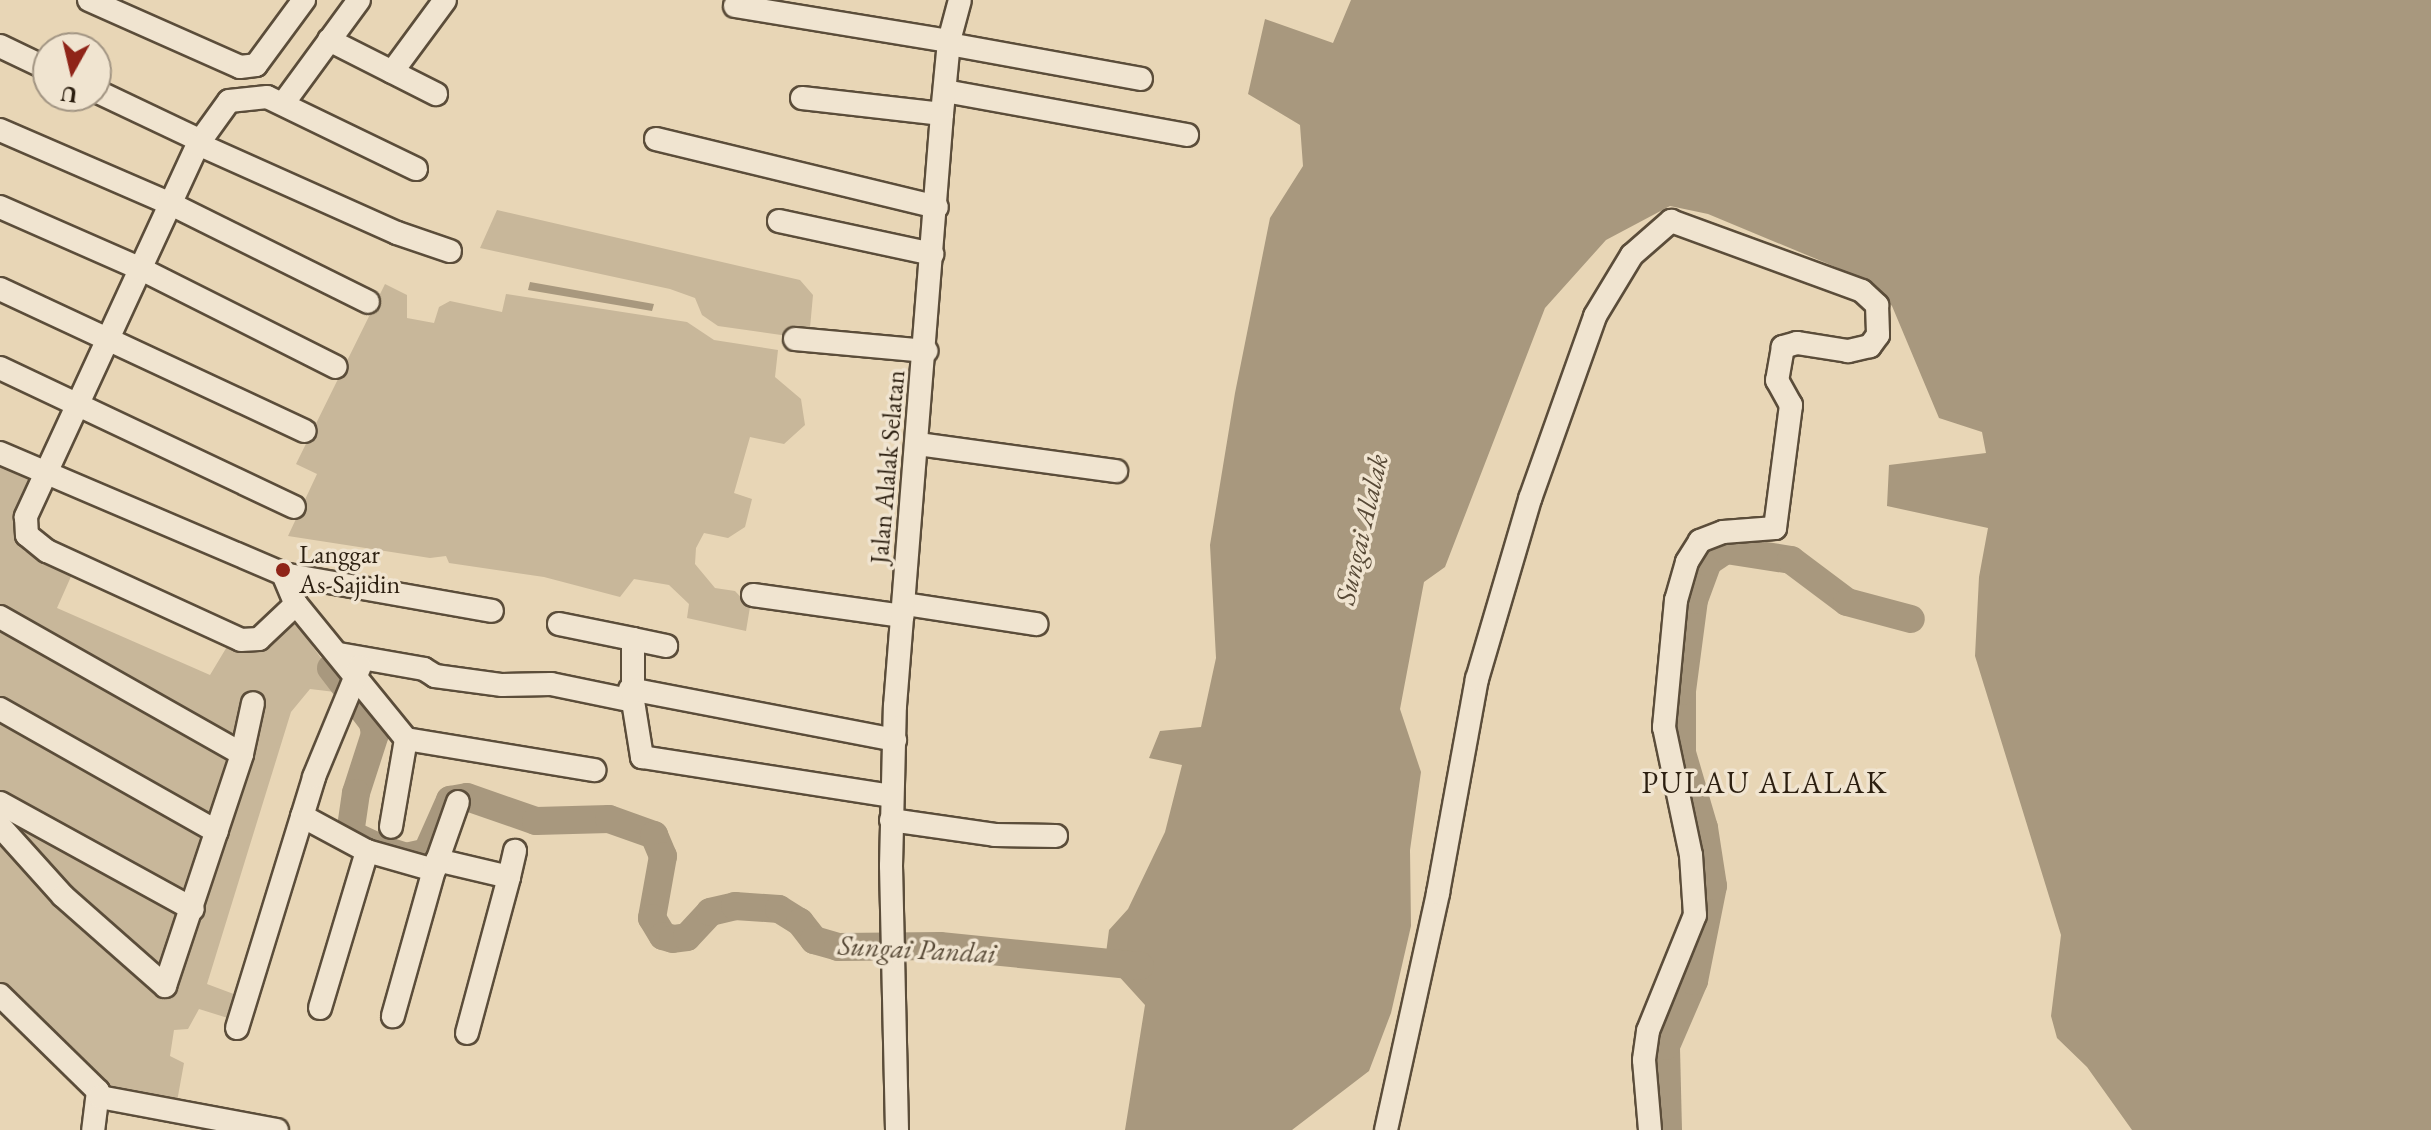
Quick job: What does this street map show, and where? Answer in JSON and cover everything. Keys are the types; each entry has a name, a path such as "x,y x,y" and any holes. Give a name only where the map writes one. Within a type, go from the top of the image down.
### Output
{"street":[{"path":"89,0 240,67 256,65 300,1"},
{"path":"285,101 359,0"},
{"path":"392,72 445,0"},
{"name":"Jalan Alalak Selatan","path":"897,1130 891,796 942,114 949,43 960,0"},
{"path":"735,6 1141,79"},
{"path":"329,40 436,94"},
{"path":"0,46 32,61"},
{"path":"945,91 1187,135"},
{"path":"296,604 259,639 241,640 47,551 32,542 26,528 106,338 169,203 199,142 229,101 256,96 285,101 416,169"},
{"path":"802,98 942,114"},
{"path":"112,99 397,233 450,251"},
{"path":"0,130 169,203 368,302"},
{"path":"656,139 937,207"},
{"path":"0,207 139,268 336,367"},
{"path":"779,221 933,254"},
{"path":"1387,1130 1435,907 1477,679 1530,499 1595,316 1632,255 1671,221 1817,270 1862,291 1877,305 1877,338 1870,346 1832,352 1797,343 1783,347 1777,380 1791,405 1775,528 1723,532 1700,541 1676,600 1664,727 1691,855 1695,915 1648,1031 1644,1060 1650,1130"},
{"path":"0,289 304,431"},
{"path":"795,339 926,351"},
{"path":"0,368 81,403 294,507"},
{"path":"918,444 1116,471"},
{"path":"0,453 283,574 492,611"},
{"path":"283,574 296,604 339,654 353,679 406,739 594,770"},
{"path":"753,595 1036,624"},
{"path":"0,617 242,754"},
{"path":"559,624 666,646"},
{"path":"633,639 631,695 642,757 891,796"},
{"path":"353,679 551,684 895,740"},
{"path":"237,1028 302,816 353,679"},
{"path":"0,826 63,896 165,986 242,754 253,703"},
{"path":"0,709 217,832"},
{"path":"391,827 406,739"},
{"path":"393,1016 435,865 458,802"},
{"path":"0,803 193,909"},
{"path":"302,816 367,851 509,877"},
{"path":"891,820 995,835 1056,836"},
{"path":"320,1008 367,851"},
{"path":"467,1033 515,851"},
{"path":"0,995 100,1097 277,1130"},
{"path":"93,1130 100,1097"}],"shaded area":[{"path":"497,210 800,280 813,295 809,339 718,326 702,315 695,298 670,289 480,248"},
{"path":"385,284 407,295 407,318 434,323 439,307 450,301 502,312 506,294 687,322 714,340 778,350 775,377 801,399 805,425 784,444 750,437 734,493 752,499 745,527 728,538 704,533 696,548 695,564 715,588 735,591 750,607 746,631 687,618 689,604 669,585 634,579 620,597 544,577 449,563 446,556 430,558 288,536 317,474 296,464"},
{"path":"0,464 38,482 17,531 24,551 73,572 57,608 210,675 228,645 293,619 336,679 335,692 310,689 291,712 207,984 239,996 231,1019 199,1009 188,1029 174,1030 170,1056 184,1063 176,1107 117,1098 0,985"}],"water":[{"name":"Sungai Alalak","path":"1351,0 2431,0 2431,1130 2132,1130 2087,1067 2057,1038 2051,1016 2061,935 1975,656 1979,577 1988,528 1887,506 1889,465 1986,453 1982,432 1939,418 1892,306 1875,289 1838,268 1708,214 1670,206 1606,240 1545,308 1445,567 1424,582 1400,709 1421,772 1410,850 1411,926 1391,1013 1369,1071 1292,1130 1125,1130 1145,1005 1105,961 1109,930 1128,909 1165,832 1182,765 1149,758 1160,731 1201,727 1216,658 1210,545 1235,393 1270,218 1303,166 1300,125 1248,94 1265,19 1333,43"},
{"path":"530,282 654,304 652,311 528,290"}],"waterway":[{"path":"1668,1130 1666,1046 1694,981 1713,886 1704,828 1682,753 1682,691 1694,600 1708,562 1726,550 1791,560 1847,602 1911,619"},
{"name":"Sungai Pandai","path":"331,668 373,723 375,734 356,793 350,834 382,849 406,857 427,852 450,800 467,797 536,821 609,819 654,835 663,856 652,918 663,936 673,939 687,937 710,912 735,906 779,909 800,922 814,940 838,947 940,946 1140,966"}],"place":[{"name":"Langgar As-Sajidin","path":"283,570"}],"district":[{"name":"PULAU ALALAK","path":"1765,783"}]}
